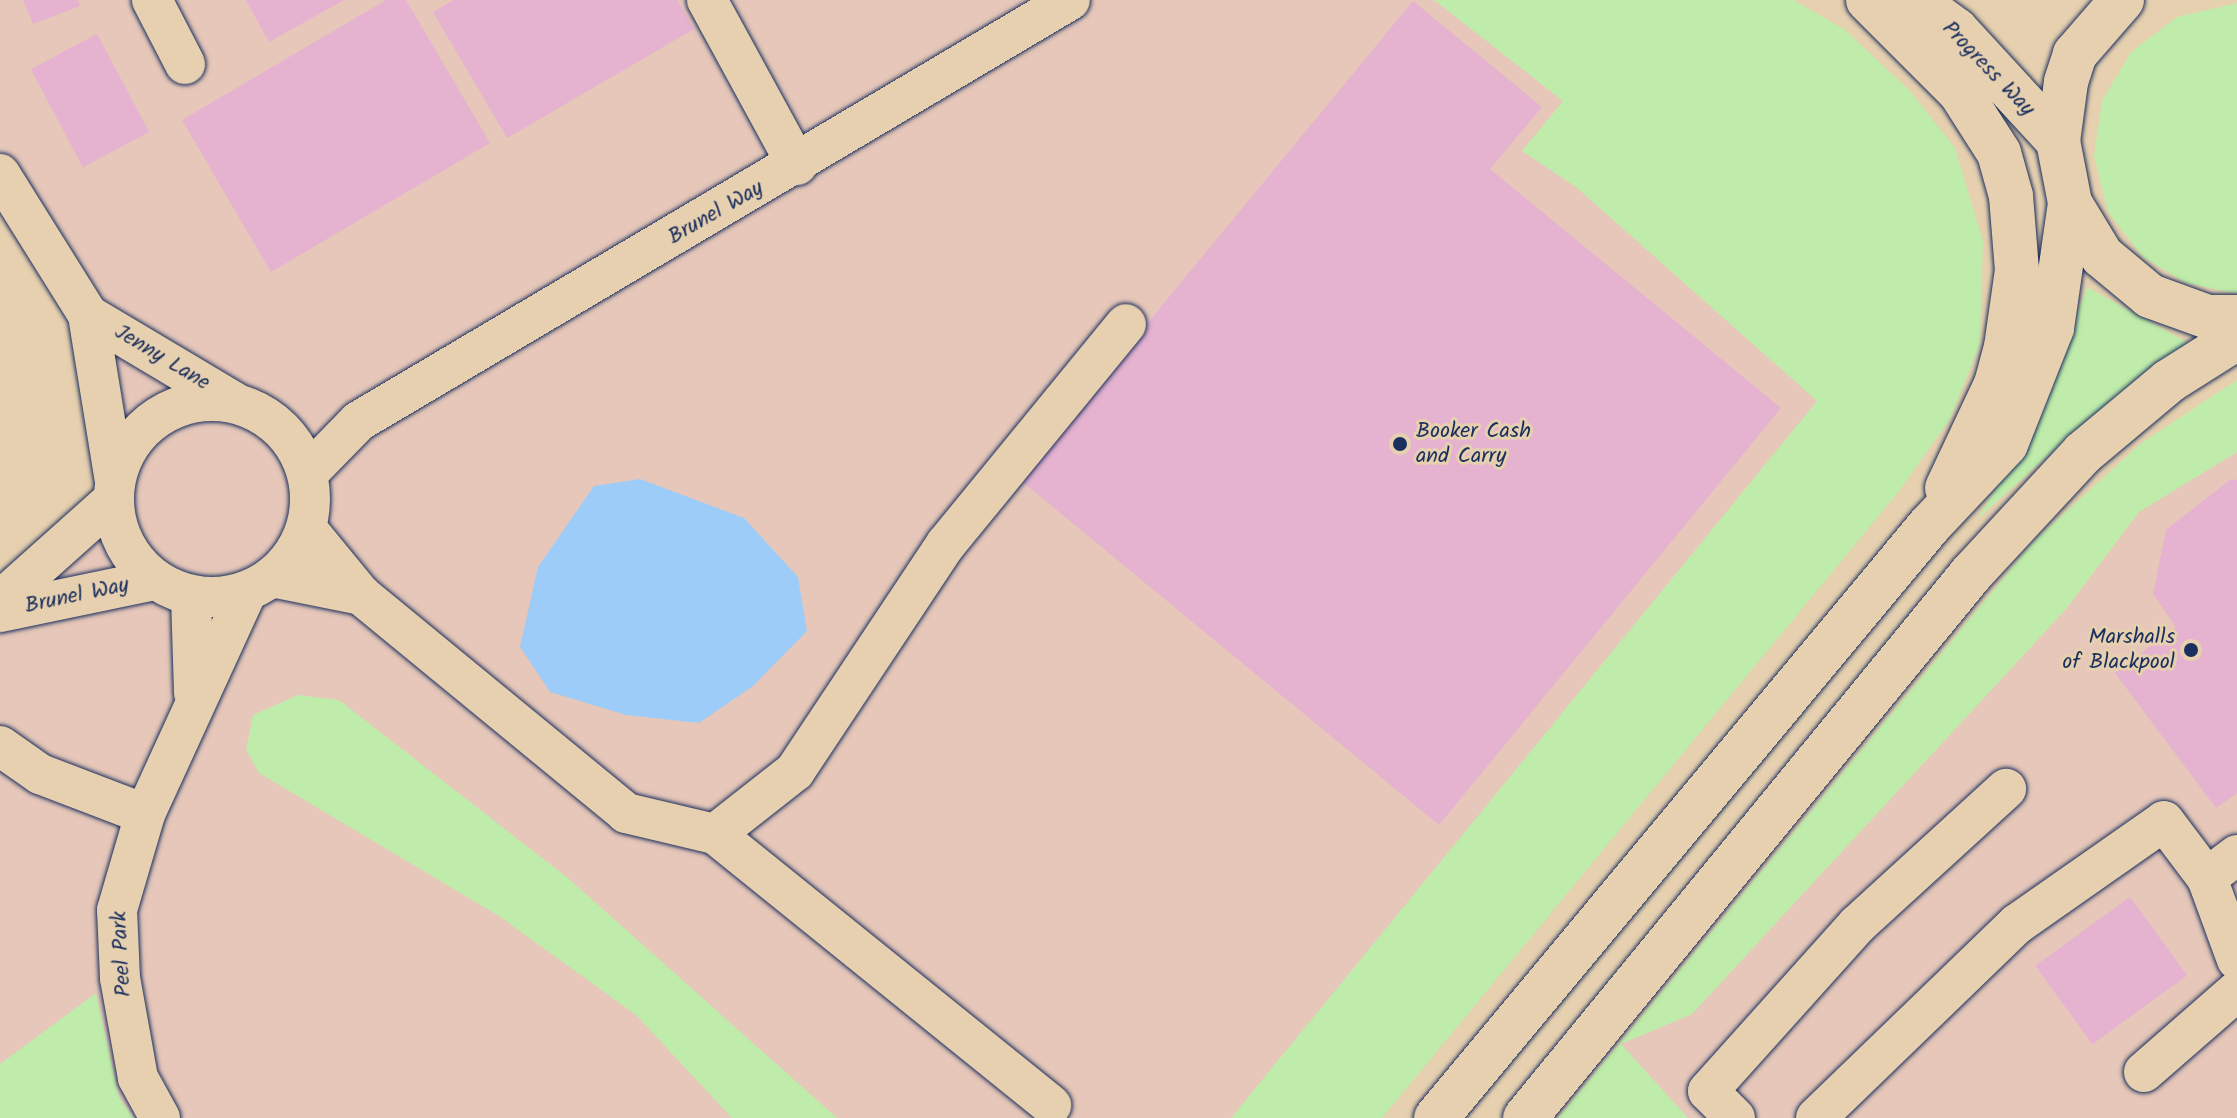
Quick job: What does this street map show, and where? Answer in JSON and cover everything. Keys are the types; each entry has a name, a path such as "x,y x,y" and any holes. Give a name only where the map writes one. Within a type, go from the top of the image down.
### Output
{"main road":[{"path":"1868,0 1960,92 1999,153 2016,239 2015,306 1996,384 1929,526"},
{"name":"Progress Way","path":"1915,0 1956,30 2058,141"},
{"path":"1436,1118 1929,526 2006,444 2024,407 2052,328 2070,203 2058,141 2075,54 2122,0"},
{"path":"2070,203 2102,256 2150,296 2208,317 2237,317"},
{"path":"1525,1118 1981,563 2083,453 2169,381 2237,338"}],"street":[{"path":"152,0 185,64"},
{"path":"707,0 797,165"},
{"name":"Brunel Way","path":"308,473 359,421 797,165 1070,0"},
{"name":"Jenny Lane","path":"0,174 88,315 114,491"},
{"name":"Jenny Lane","path":"88,315 234,402"},
{"path":"715,834 795,771 946,544 1126,324"},
{"path":"260,584 293,555 306,528 308,473 288,435 264,414 234,402 182,405 145,426 125,451 114,491 133,559 155,580 191,596 260,584 361,595"},
{"name":"Brunel Way","path":"288,435 359,421"},
{"name":"Brunel Way","path":"0,601 114,491"},
{"path":"306,528 361,595 626,813 715,834 1051,1105"},
{"name":"Brunel Way","path":"0,612 155,580"},
{"name":"Peel Park","path":"160,1118 138,1078 120,978 117,910 145,814 194,701 260,584"},
{"path":"191,596 194,701"},
{"path":"0,746 40,774 145,814"},
{"path":"1735,1118 1708,1091 1857,925 2006,789"},
{"path":"1816,1118 2017,924 2164,821 2222,867 2237,960"},
{"path":"2144,1072 2237,991"}],"shaded area":[{"path":"0,0 1793,0 1859,42 1910,91 1955,148 1983,241 1980,344 1950,419 1900,490 1382,1118 0,1118 0,596 125,451 88,315 0,174"},
{"path":"2237,452 2237,1118 1688,1118 1620,1044 1692,1014 2066,609 2139,511"}],"green space":[{"path":"1434,0 1793,0 1844,29 1910,91 1955,148 1983,241 1980,344 1950,419 1900,490 1382,1118 1231,1118 1817,401 1576,187 1522,151 1563,101"},
{"path":"2237,3 2237,293 2234,293 2186,283 2143,257 2108,212 2094,156 2102,101 2131,52 2177,17"},
{"path":"2087,287 2188,343 2088,420 1976,520 2031,433"},
{"path":"2237,380 2237,452 2139,512 2066,609 1692,1014 1621,1044 1688,1118 1558,1118 2033,542 2140,444"},
{"path":"298,695 339,700 569,879 837,1118 732,1118 636,1015 499,916 259,773 246,750 253,715"},
{"path":"96,993 119,1097 134,1118 0,1118 0,1064"}],"water":[{"path":"640,479 744,518 798,577 807,631 753,686 699,723 626,715 550,692 520,647 538,567 594,486"}],"building":[{"path":"23,0 78,0 80,6 33,24"},
{"path":"246,0 344,0 269,42"},
{"path":"386,0 406,0 490,143 271,272 182,120"},
{"path":"454,0 677,0 694,29 507,138 433,12"},
{"name":"Booker Cash and Carry","path":"1413,1 1542,107 1490,169 1781,408 1439,825 1019,479"},
{"path":"97,34 149,132 83,167 31,69"},
{"name":"Marshalls of Blackpool","path":"2231,479 2237,480 2237,793 2216,808 2115,673 2176,627 2153,594 2166,530"},
{"path":"2130,897 2187,975 2092,1044 2035,966"}],"place":[{"name":"Booker Cash and Carry","path":"1400,444"},
{"name":"Marshalls of Blackpool","path":"2191,650"}]}
